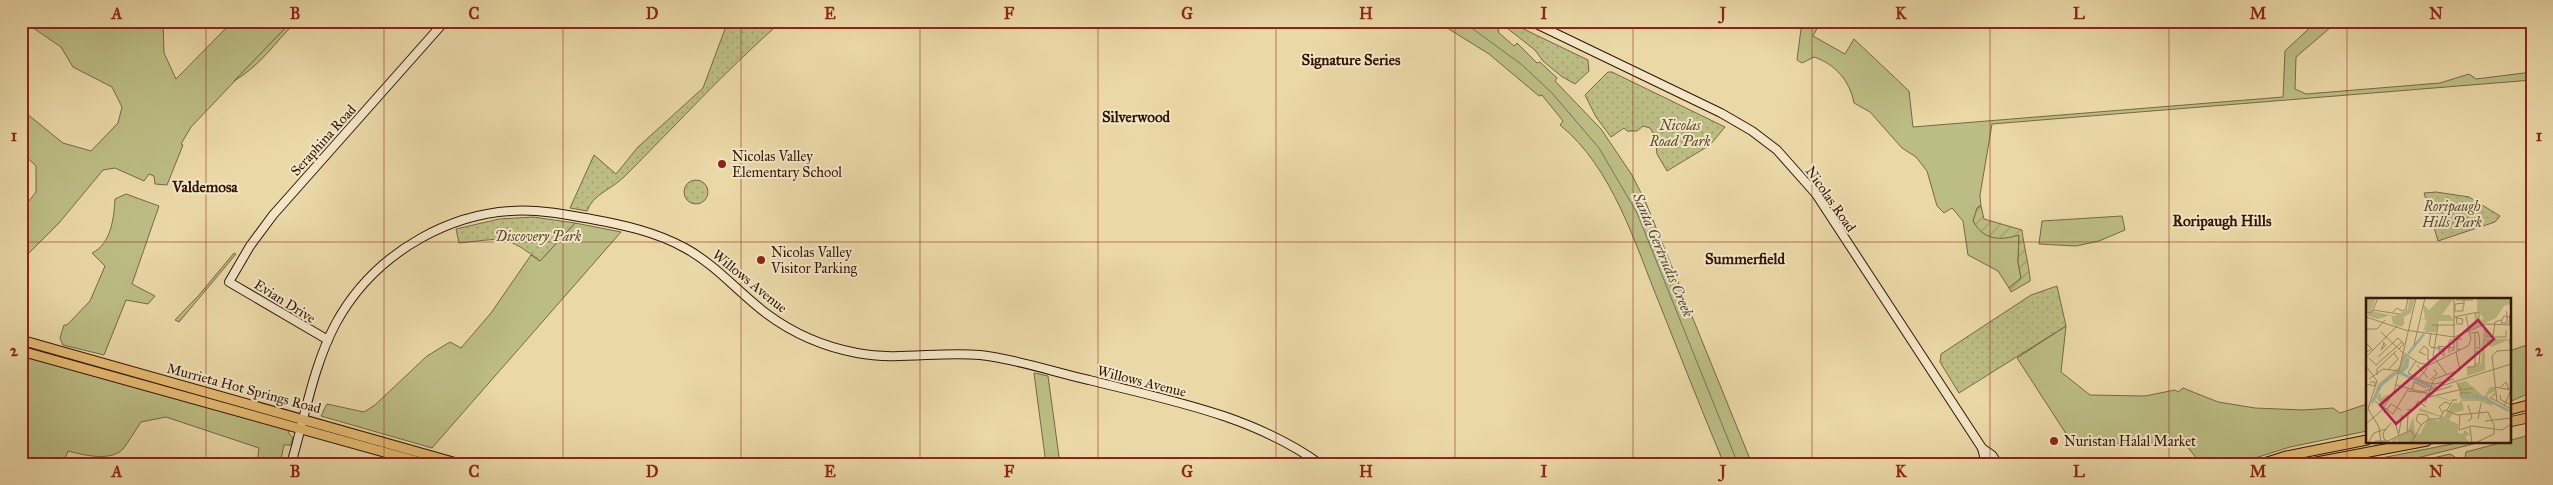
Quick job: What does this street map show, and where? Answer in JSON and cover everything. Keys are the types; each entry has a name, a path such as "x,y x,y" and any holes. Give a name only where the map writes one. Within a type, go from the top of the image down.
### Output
{"main road":[{"name":"Murrieta Hot Springs Road","path":"21,340 460,464"},
{"name":"Murrieta Hot Springs Road","path":"21,350 427,464"},
{"path":"2510,410 2532,404"},
{"path":"2510,422 2532,417"},
{"path":"2261,464 2286,456 2366,440"},
{"path":"2306,464 2422,442"}],"street":[{"name":"Seraphina Road","path":"229,282 250,246 273,215 445,21"},
{"name":"Nicolas Road","path":"1530,21 1721,113 1752,131 1777,150 1816,194 1982,448 1986,464"},
{"name":"Willows Avenue","path":"292,464 328,340 345,309 364,283 384,264 411,244 450,224 478,216 507,211 545,212 620,224 648,231 674,242 707,262 775,319 824,344 873,356 975,355 1025,363 1211,411 1274,436 1299,449 1320,464"},
{"name":"Evian Drive","path":"229,282 328,340"},
{"name":"Nicolas Road","path":"1982,448 1992,455 1998,464"}],"green space":[{"path":"23,21 163,21 164,53 176,79 233,21 292,21 191,127 181,144 183,145 167,185 155,184 154,176 149,174 144,181 115,168 103,170 59,223 21,261 21,211 36,192 36,166 21,152 21,109 63,143 91,151 118,123 122,107 112,87 73,67 61,47"},
{"path":"292,21 298,21 256,65 234,81"},
{"path":"728,21 782,21 721,78 620,181 598,196 587,211 570,208 594,155 616,174 638,147 703,88"},
{"path":"1436,21 1486,21 1499,30 1498,32 1514,46 1517,43 1537,63 1540,62 1557,78 1555,81 1601,129 1632,175 1646,203 1752,464 1724,464 1631,233 1608,185 1594,163 1560,125 1563,121 1542,95 1539,96 1489,54"},
{"path":"1498,21 1507,21 1588,60 1589,71 1575,84 1561,76 1543,61 1535,50"},
{"path":"1802,21 1821,21 1813,36 1845,54 1854,39 1909,91 1913,127 2283,97 2285,51 2317,21 2338,21 2296,57 2295,89 2306,94 2440,83 2469,74 2476,79 2532,72 2532,80 1992,124 1980,195 1981,206 1979,206 1973,221 2019,234 2018,262 2021,278 2009,288 1998,271 1968,255 1963,221 1952,208 1944,213 1937,206 1927,171 1916,157 1902,148 1870,112 1854,103 1849,88 1840,74 1829,64 1814,57 1802,63 1797,60"},
{"name":"Nicolas Road Park","path":"1608,72 1612,72 1725,127 1710,145 1667,171 1657,154 1655,136 1650,128 1643,126 1637,131 1627,131 1624,128 1611,137 1596,117 1585,95"},
{"path":"696,180 705,183 708,192 705,201 696,204 687,201 684,192 687,183"},
{"name":"Roripaugh Hills Park","path":"2436,192 2469,197 2500,216 2495,222 2438,241 2424,193"},
{"path":"126,194 159,206 132,284 155,296 148,304 126,300 104,355 63,345 60,338 64,325 67,325 90,301 105,266 92,253 103,243 110,230 115,199"},
{"path":"1981,206 1984,219 2022,230 2030,281 2011,292 2009,288 2021,278 2018,262 2019,235 1999,238 1982,232 1973,221 1977,208"},
{"path":"2122,216 2125,230 2099,241 2076,246 2039,244 2042,221"},
{"name":"Discovery Park","path":"533,217 575,223 540,261 518,246 502,240 459,243 456,229 499,219"},
{"path":"575,223 621,232 432,448 321,416 327,404 364,412 375,405 427,356 450,342 461,348 491,313 531,255 540,261"},
{"path":"234,253 236,254 179,322 175,320 199,295"},
{"path":"2057,286 2066,326 1959,393 1940,362 1941,354 2031,295"},
{"path":"2066,326 2061,372 2090,395 2145,396 2175,390 2178,392 2183,388 2218,402 2255,408 2303,410 2333,408 2340,413 2366,404 2366,431 2290,447 2236,464 2201,464 2186,445 2072,443 2017,358"},
{"path":"2527,345 2532,364 2532,392 2510,402 2510,351"},
{"path":"21,354 290,429 288,432 293,438 291,445 284,445 280,464 257,464 259,448 166,417 141,422 123,449 118,453 97,456 68,451 63,464 21,464"},
{"path":"1034,373 1048,376 1060,464 1046,464"},
{"path":"2530,435 2532,464 2464,464 2466,452 2510,442 2510,440"},
{"path":"2462,442 2481,442 2393,464 2351,464"},
{"path":"2450,454 2455,457 2456,464 2407,464"}],"waterway":[{"name":"Santa Gertrudis Creek","path":"1462,21 1521,64 1552,93 1599,148 1637,213 1738,464"}],"place":[{"name":"Nicolas Valley Elementary School","path":"722,164"},
{"name":"Nicolas Valley Visitor Parking","path":"761,260"},
{"name":"Nuristan Halal Market","path":"2054,441"}],"district":[{"name":"Signature Series","path":"1351,60"},
{"name":"Silverwood","path":"1136,117"},
{"name":"Valdemosa","path":"205,187"},
{"name":"Roripaugh Hills","path":"2222,221"},
{"name":"Summerfield","path":"1745,259"}]}
